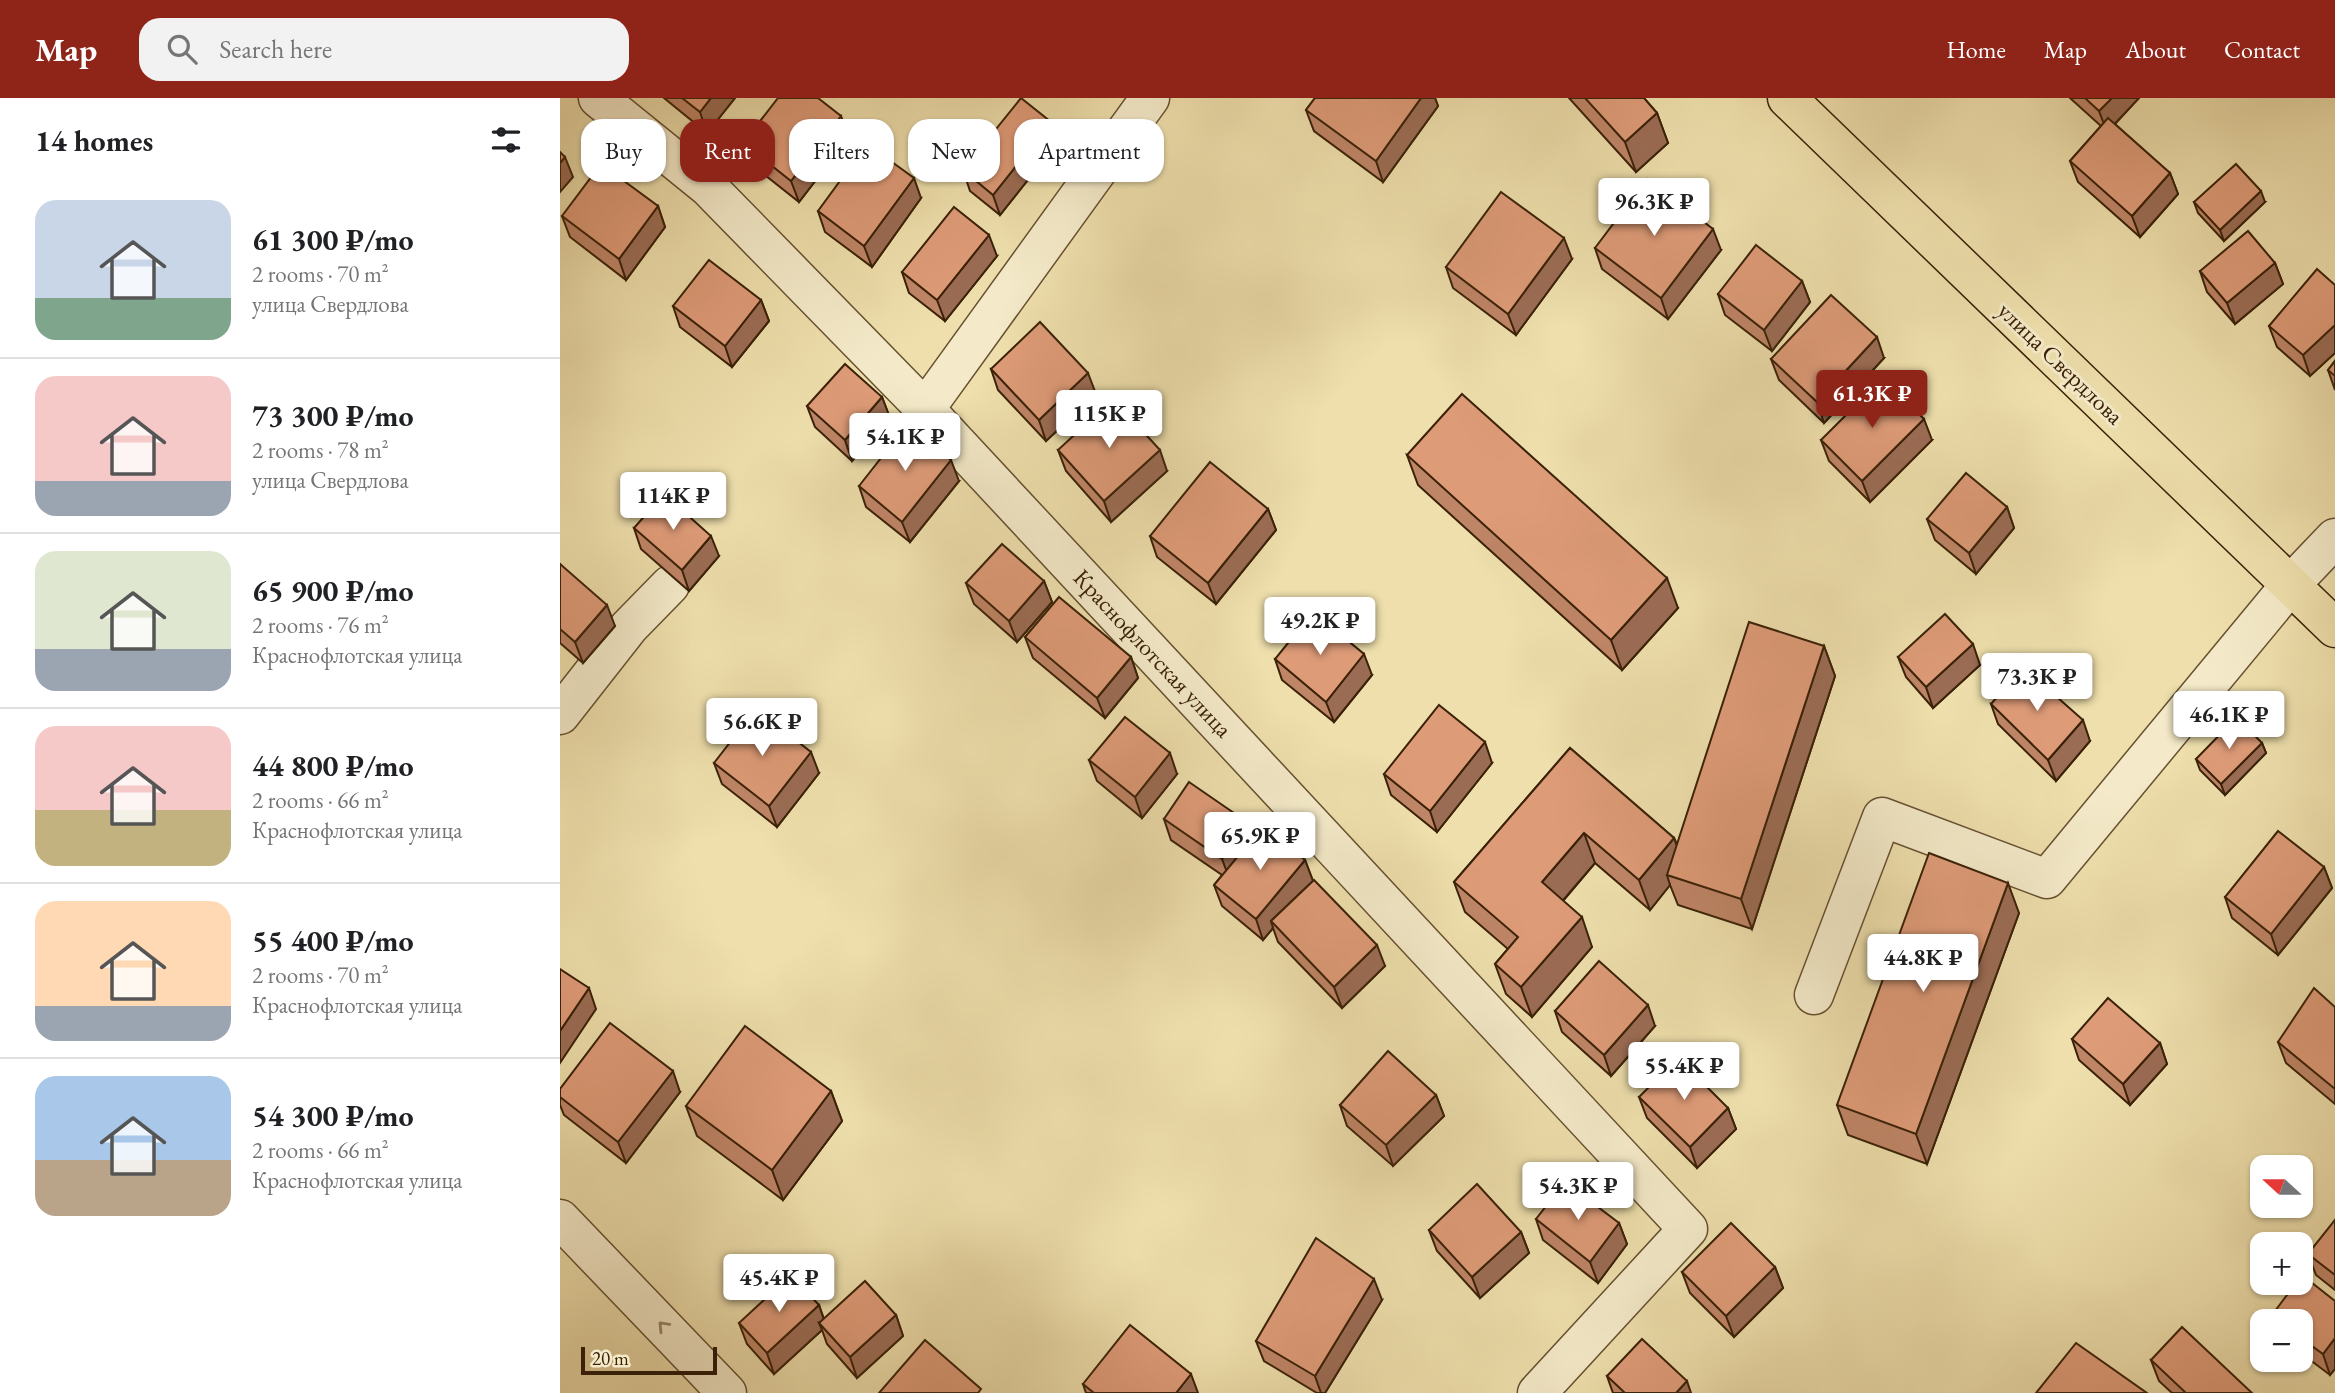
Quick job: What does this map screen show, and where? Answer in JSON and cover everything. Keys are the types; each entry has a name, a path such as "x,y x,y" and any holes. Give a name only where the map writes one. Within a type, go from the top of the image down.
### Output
{"main road":[{"name":"улица Свердлова","path":"1787,98 2335,628"}],"street":[{"name":"Краснофлотская улица","path":"598,98 708,187 925,409 1688,1229 1537,1393"},
{"path":"925,409 1150,98"},
{"path":"1814,996 1881,817 2047,878 2291,584 2335,538"},
{"path":"560,715 629,627 670,585"},
{"path":"560,1219 727,1393"}],"building":[{"path":"682,98 711,98 700,112"},
{"path":"778,98 818,98 841,116 839,119 789,119 789,179 775,168 775,119 762,119"},
{"path":"1021,98 1047,119 1014,119 1014,169 993,195 977,182 1000,182 1000,124"},
{"path":"1315,98 1421,98 1376,161 1306,110"},
{"path":"1585,98 1644,98 1657,113 1625,142"},
{"path":"2085,98 2112,98 2099,111"},
{"path":"2108,118 2170,173 2132,216 2070,161"},
{"path":"894,164 908,174 908,182 911,182 864,246 818,211 839,182 894,182"},
{"path":"2236,164 2261,191 2220,230 2194,202"},
{"path":"1647,179 1713,229 1661,298 1595,248"},
{"path":"588,182 625,182 658,206 619,259 562,216"},
{"path":"1501,192 1564,238 1508,314 1446,267"},
{"path":"954,207 989,235 937,300 902,272"},
{"path":"2248,231 2275,263 2227,303 2200,271"},
{"path":"1756,245 1802,281 1764,330 1718,294"},
{"path":"709,260 761,300 725,346 673,306"},
{"path":"2317,269 2335,285 2335,325 2303,355 2269,326"},
{"path":"1831,295 1877,337 1817,402 1771,359"},
{"path":"1040,322 1088,373 1039,420 991,369"},
{"path":"2335,361 2335,376 2328,370"},
{"path":"845,364 882,397 845,440 807,406"},
{"path":"1883,378 1924,419 1862,481 1821,440"},
{"path":"1462,394 1667,578 1611,640 1407,455"},
{"path":"1113,399 1160,450 1104,501 1058,450"},
{"path":"907,425 951,460 902,522 859,486"},
{"path":"1210,462 1268,509 1208,583 1150,536"},
{"path":"1966,473 2007,507 1969,553 1927,519"},
{"path":"664,494 711,536 682,570 634,528"},
{"path":"1002,544 1044,581 1009,621 966,583"},
{"path":"560,564 607,605 575,642 560,629"},
{"path":"1059,597 1131,657 1097,698 1025,637"},
{"path":"1313,612 1364,654 1326,702 1275,659"},
{"path":"1945,614 1973,644 1926,687 1898,657"},
{"path":"1749,622 1824,646 1741,899 1667,875"},
{"path":"2023,667 2083,720 2048,760 1991,704"},
{"path":"1439,705 1485,742 1430,811 1384,774"},
{"path":"756,709 811,752 769,806 714,763"},
{"path":"1125,717 1170,753 1135,797 1089,760"},
{"path":"2237,717 2262,743 2221,784 2196,759"},
{"path":"1570,748 1674,838 1639,880 1584,833 1542,882 1582,917 1521,987 1495,964 1518,937 1454,882"},
{"path":"1189,782 1247,822 1222,859 1164,819"},
{"path":"1264,825 1305,860 1256,919 1214,885"},
{"path":"2278,831 2324,867 2271,934 2225,897"},
{"path":"1929,853 2008,883 1916,1134 1837,1105"},
{"path":"1314,880 1377,945 1334,987 1271,921"},
{"path":"1599,961 1648,1005 1604,1055 1555,1011"},
{"path":"560,969 589,988 560,1031"},
{"path":"2314,988 2335,1007 2335,1089 2278,1042"},
{"path":"2108,998 2160,1043 2123,1084 2072,1039"},
{"path":"610,1023 673,1071 618,1142 560,1097 560,1089"},
{"path":"745,1026 831,1091 772,1170 686,1106"},
{"path":"1388,1051 1436,1095 1386,1145 1340,1105"},
{"path":"1678,1058 1728,1108 1690,1147 1639,1097"},
{"path":"1565,1182 1619,1223 1590,1262 1536,1219"},
{"path":"1477,1184 1521,1232 1472,1277 1429,1230"},
{"path":"2335,1220 2335,1275 2313,1258 2313,1248"},
{"path":"1731,1223 1775,1267 1726,1316 1682,1272"},
{"path":"1316,1238 1374,1279 1315,1376 1256,1341"},
{"path":"791,1275 819,1305 767,1353 739,1323"},
{"path":"865,1281 896,1315 850,1357 819,1323"},
{"path":"2313,1284 2335,1301 2335,1338 2323,1354 2313,1347 2313,1309 2276,1309 2287,1295 2313,1295"},
{"path":"1130,1325 1191,1374 1176,1393 1094,1393 1083,1384"},
{"path":"2182,1327 2252,1393 2186,1393 2151,1360"},
{"path":"1642,1339 1687,1381 1676,1393 1625,1393 1607,1376"},
{"path":"925,1340 981,1389 978,1393 879,1393"},
{"path":"2076,1343 2147,1393 2036,1393"}]}
